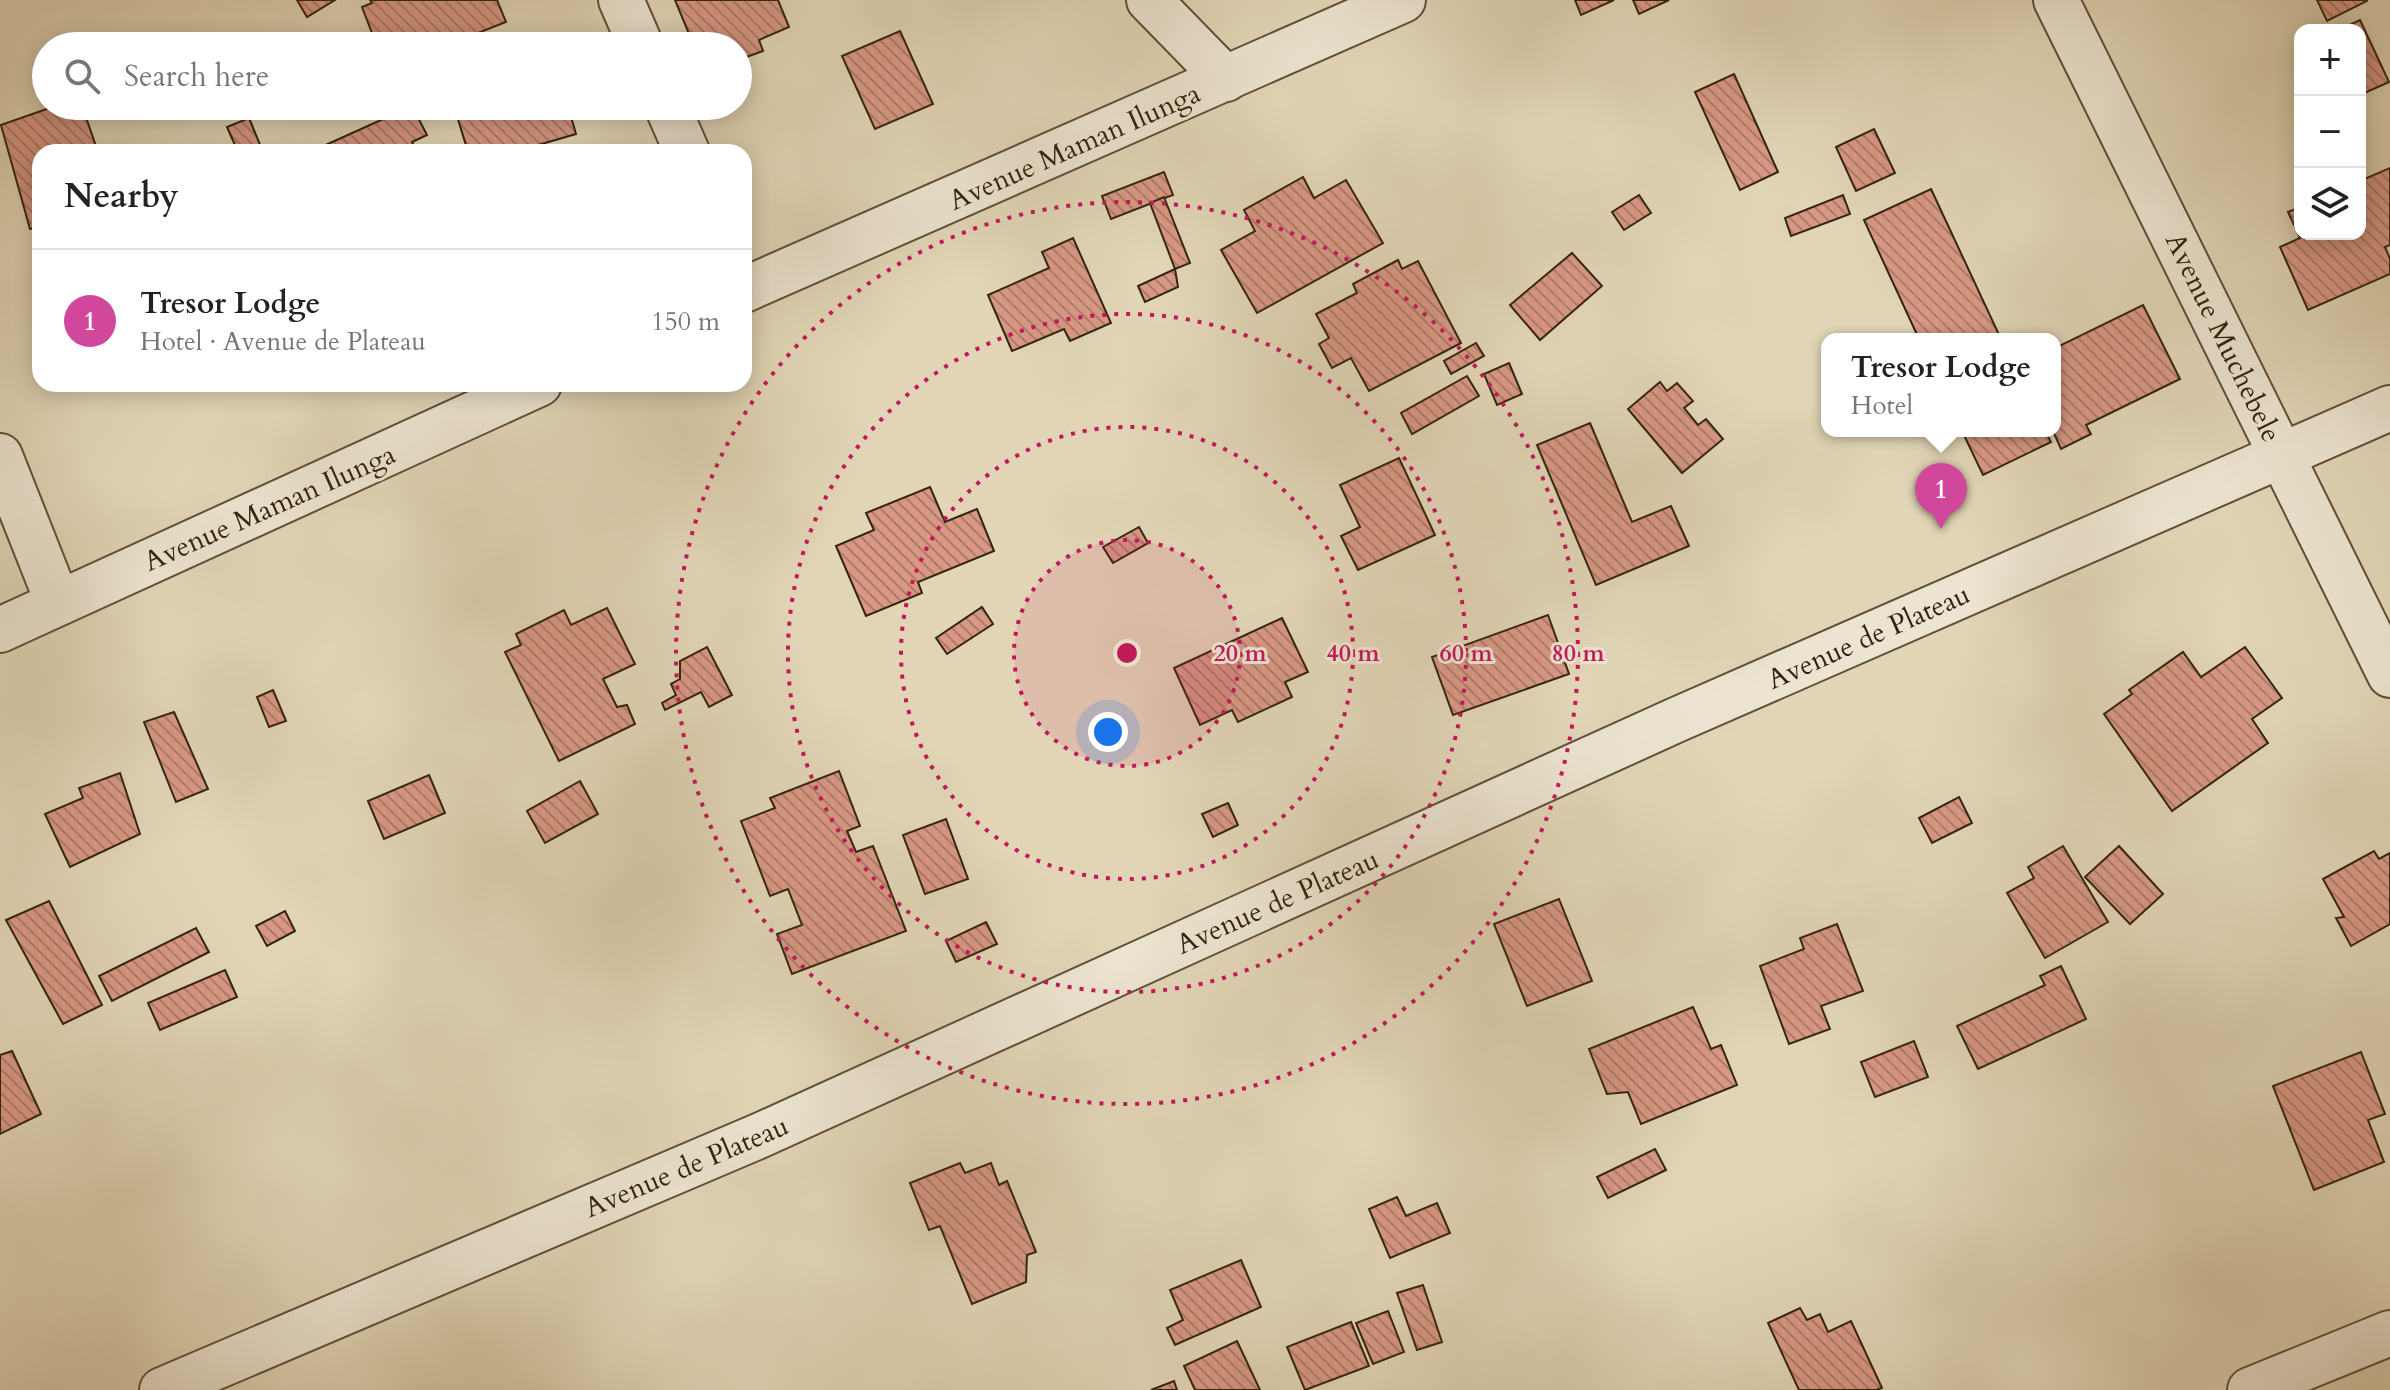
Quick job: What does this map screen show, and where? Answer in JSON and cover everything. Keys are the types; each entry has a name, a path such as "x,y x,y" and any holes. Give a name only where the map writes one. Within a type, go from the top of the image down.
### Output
{"street":[{"path":"621,0 635,32"},
{"path":"1149,0 1226,79"},
{"name":"Avenue Maman Ilunga","path":"752,285 1403,0"},
{"name":"Avenue Muchebele","path":"2056,0 2390,675"},
{"path":"673,120 684,144"},
{"name":"Avenue Maman Ilunga","path":"0,630 521,392"},
{"name":"Avenue de Plateau","path":"162,1390 761,1135 1676,720 2390,408"},
{"path":"0,456 58,603"},
{"path":"2250,1390 2390,1333"}],"building":[{"path":"297,0 335,0 307,17"},
{"path":"370,0 497,0 506,22 481,32 372,32 362,7 372,3"},
{"path":"675,0 778,0 789,27 759,40 763,51 752,55 752,32 688,32"},
{"path":"1575,0 1614,0 1581,15"},
{"path":"1633,0 1669,0 1639,14"},
{"path":"2317,0 2367,0 2367,1 2327,21"},
{"path":"900,31 933,104 875,129 842,56"},
{"path":"2366,33 2389,82 2366,92"},
{"path":"1734,74 1778,172 1740,190 1695,92"},
{"path":"32,114 32,120 87,120 95,144 32,144 30,229 1,125"},
{"path":"250,120 260,144 234,144 227,127"},
{"path":"381,120 419,120 427,135 413,144 328,144"},
{"path":"458,120 572,120 576,134 542,144 466,144"},
{"path":"1874,129 1895,173 1856,191 1836,147"},
{"path":"2390,168 2390,245 2385,247 2390,259 2390,274 2308,310 2280,247 2296,240 2366,240 2366,178"},
{"path":"1164,172 1173,195 1111,219 1102,196"},
{"path":"1303,177 1314,198 1346,180 1383,243 1257,313 1221,250 1255,231 1244,210"},
{"path":"1931,189 1998,333 1916,333 1864,220"},
{"path":"1639,195 1651,213 1624,230 1612,212"},
{"path":"1843,195 1850,214 1791,236 1785,218"},
{"path":"1164,197 1190,263 1175,269 1150,203"},
{"path":"2294,210 2294,225 2288,212"},
{"path":"1073,238 1111,323 1070,341 1064,329 1012,351 988,295 1049,268 1042,252"},
{"path":"1572,253 1602,286 1540,340 1510,305"},
{"path":"1398,260 1402,269 1418,261 1461,343 1369,391 1351,358 1332,368 1319,344 1329,338 1316,314 1357,293 1353,284"},
{"path":"1175,269 1178,287 1145,302 1138,286"},
{"path":"2143,305 2180,379 2086,425 2091,434 2061,449 2056,437 2061,437 2061,345"},
{"path":"1476,343 1484,356 1451,374 1444,361"},
{"path":"1509,363 1522,394 1497,405 1484,374"},
{"path":"1467,376 1479,396 1412,434 1401,413"},
{"path":"1660,382 1667,391 1677,383 1693,401 1684,408 1698,425 1706,419 1723,439 1682,473 1628,409"},
{"path":"1590,423 1632,522 1671,506 1689,546 1596,585 1537,445"},
{"path":"1965,437 2048,437 2051,442 1983,475"},
{"path":"1399,458 1435,535 1358,570 1341,536 1360,527 1340,485"},
{"path":"930,487 945,522 977,509 994,551 918,582 922,593 866,616 836,546 874,530 866,513"},
{"path":"1139,527 1148,543 1113,563 1103,547"},
{"path":"982,607 993,624 947,654 936,638"},
{"path":"607,608 635,664 603,679 617,707 627,705 635,724 559,761 505,652 521,645 516,634 564,610 571,625"},
{"path":"1548,615 1569,674 1453,715 1432,657"},
{"path":"1282,618 1308,672 1285,682 1292,697 1238,722 1232,710 1200,725 1174,668"},
{"path":"707,647 732,695 709,707 701,692 665,710 662,703 676,695 671,684 680,679 680,661"},
{"path":"2245,647 2282,698 2252,719 2268,743 2172,811 2104,714 2132,694 2129,690 2183,652 2201,677"},
{"path":"273,690 286,721 269,727 257,697"},
{"path":"174,712 208,789 176,802 144,722"},
{"path":"839,771 860,826 847,831 856,852 873,846 906,931 792,974 777,934 802,925 788,889 770,896 741,821 775,808 770,798"},
{"path":"120,773 140,834 70,867 45,814 83,798 79,788"},
{"path":"429,775 445,813 384,839 368,801"},
{"path":"580,781 598,814 545,843 527,811"},
{"path":"1959,797 1972,823 1932,843 1919,818"},
{"path":"1228,803 1238,825 1213,837 1202,814"},
{"path":"946,819 968,879 925,894 903,835"},
{"path":"2063,846 2108,922 2045,958 2007,893 2034,878 2028,867"},
{"path":"2119,846 2163,894 2130,924 2085,877"},
{"path":"2374,851 2379,859 2390,853 2390,924 2351,946 2336,918 2344,917 2323,879"},
{"path":"1559,899 1592,981 1527,1006 1494,924"},
{"path":"49,901 102,1005 63,1024 6,920"},
{"path":"285,911 295,931 267,946 256,926"},
{"path":"986,922 997,944 956,962 946,941"},
{"path":"1837,924 1863,991 1821,1006 1830,1029 1789,1044 1760,966 1804,949 1800,938"},
{"path":"196,928 209,952 112,1001 99,976"},
{"path":"2061,966 2086,1019 1978,1069 1957,1026 2045,985 2040,976"},
{"path":"225,970 237,997 160,1030 148,1003"},
{"path":"1693,1007 1711,1049 1721,1045 1737,1085 1641,1124 1628,1092 1607,1094 1589,1049"},
{"path":"1914,1041 1928,1077 1875,1097 1861,1062"},
{"path":"12,1051 41,1114 0,1134 0,1055"},
{"path":"2361,1052 2385,1114 2368,1120 2384,1162 2314,1190 2273,1086"},
{"path":"1655,1149 1666,1170 1608,1198 1597,1177"},
{"path":"960,1163 965,1173 991,1163 999,1185 1007,1181 1036,1252 1027,1255 1026,1282 972,1304 940,1226 929,1230 910,1183"},
{"path":"1397,1197 1406,1216 1437,1203 1450,1233 1390,1258 1369,1209"},
{"path":"1241,1260 1261,1307 1175,1345 1167,1328 1183,1320 1170,1290"},
{"path":"1423,1285 1442,1342 1417,1350 1397,1293"},
{"path":"1800,1308 1807,1320 1820,1314 1828,1332 1851,1321 1882,1388 1799,1390 1768,1323"},
{"path":"1388,1311 1404,1352 1373,1364 1356,1323"},
{"path":"1351,1322 1369,1366 1305,1390 1287,1347"},
{"path":"1237,1341 1260,1390 1195,1390 1184,1366"},
{"path":"1174,1381 1177,1390 1151,1390"}],"place":[{"name":"Tresor Lodge","path":"1941,529"}]}
